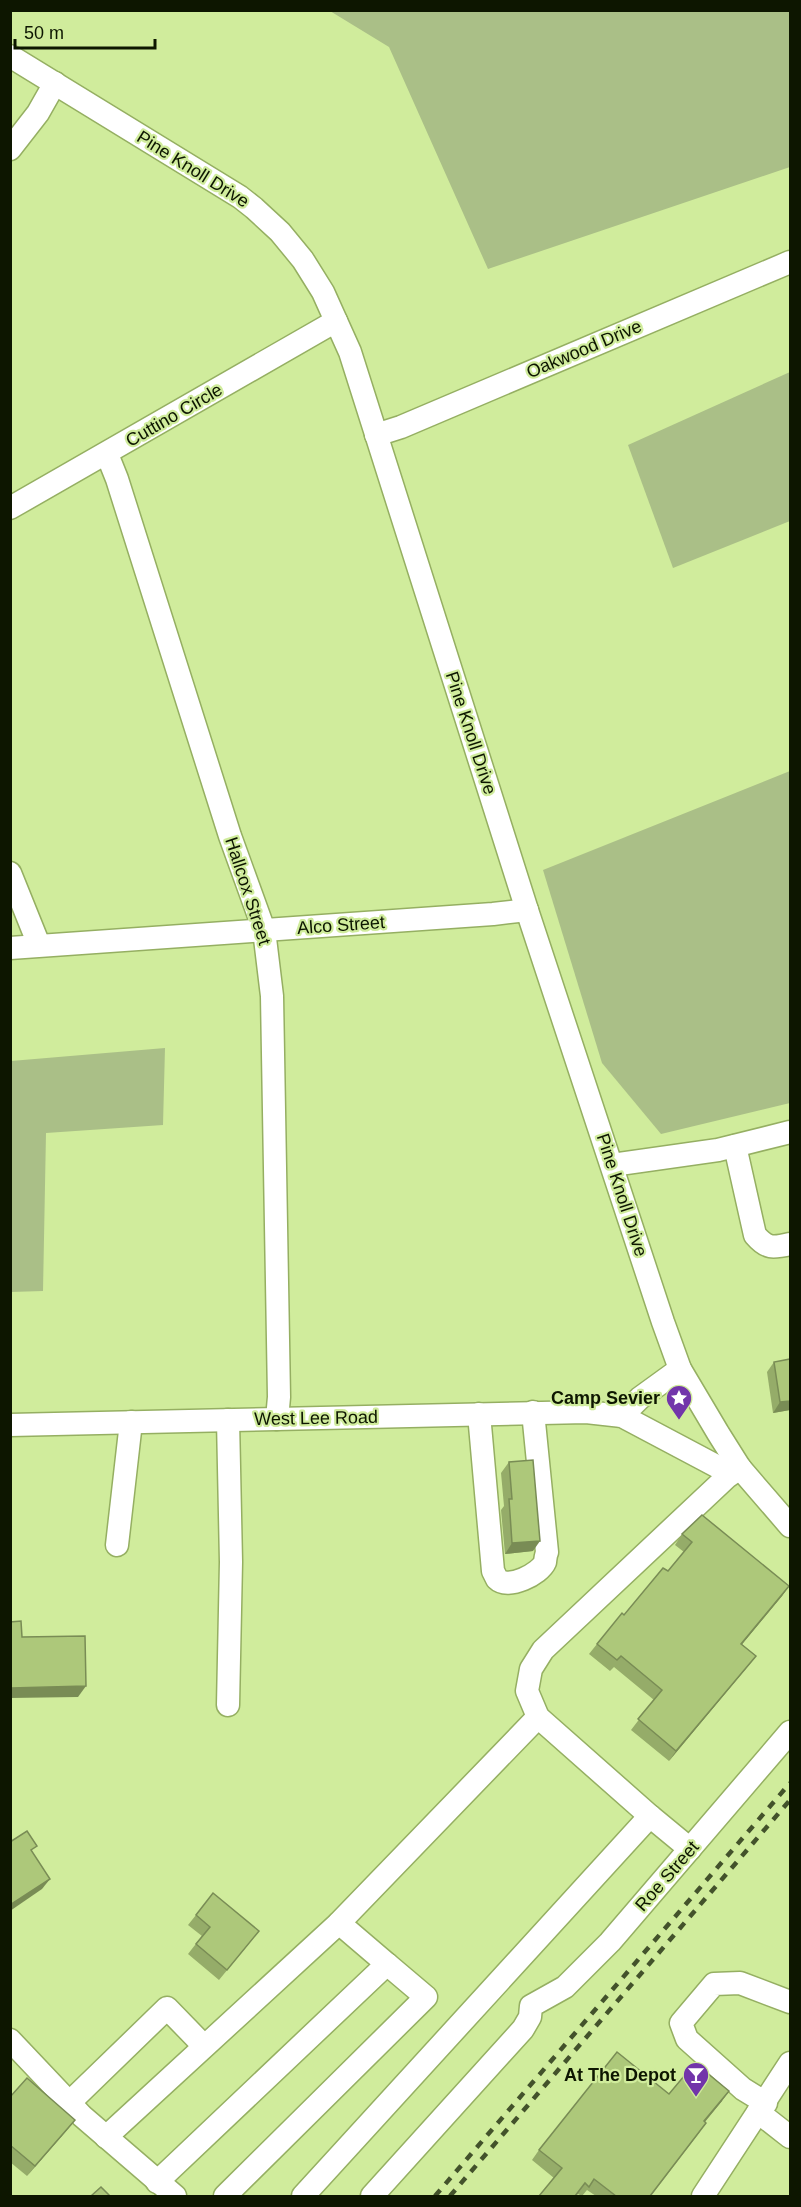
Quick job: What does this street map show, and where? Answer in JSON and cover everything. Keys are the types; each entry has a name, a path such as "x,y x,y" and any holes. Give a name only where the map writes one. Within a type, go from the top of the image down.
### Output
{"street":[{"name":"Pine Knoll Drive","path":"10,56 240,197 280,232 303,260 323,292 350,352 527,910 680,1369 740,1468 790,1526"},
{"path":"10,149 38,113 55,83"},
{"name":"Oakwood Drive","path":"376,435 401,427 790,262"},
{"name":"Cuttino Circle","path":"10,508 336,321"},
{"name":"Hallcox Street","path":"107,454 172,649 230,836 264,930 272,996 279,1397 277,1419"},
{"path":"10,873 39,945"},
{"name":"Alco Street","path":"10,948 527,910"},
{"path":"612,1165 718,1150 790,1131"},
{"path":"735,1146 755,1235 763,1244 775,1248 790,1244"},
{"path":"622,1416 640,1398 680,1369"},
{"path":"479,1414 493,1571 497,1579 513,1583 540,1568 545,1562 533,1412"},
{"name":"West Lee Road","path":"10,1425 586,1412 622,1416 722,1469 740,1468"},
{"path":"228,1420 231,1562 228,1705"},
{"path":"117,1545 131,1422"},
{"path":"690,1849 538,1717 527,1691 531,1669 543,1650 727,1476 740,1468"},
{"path":"106,2137 339,1923 538,1717"},
{"name":"Roe Street","path":"372,2196 523,2029 530,2017 531,2006 548,1998 572,1981 610,1942 790,1732"},
{"path":"303,2196 650,1816"},
{"path":"225,2196 426,1996 339,1923"},
{"path":"157,2182 387,1964"},
{"path":"790,2002 740,1983 714,1984 681,2023 687,2039 743,2089 790,2138"},
{"path":"69,2103 167,2008 204,2046"},
{"path":"10,2040 69,2103 175,2196"},
{"path":"703,2196 790,2063"}],"green space":[{"path":"330,11 790,11 790,167 488,269 389,47"},
{"path":"790,372 790,521 673,568 628,445"},
{"path":"790,771 790,1103 661,1134 602,1063 543,870"},
{"path":"165,1048 163,1125 46,1133 43,1291 11,1292 11,1061"}],"building":[{"path":"790,1359 790,1401 780,1402 774,1362"},
{"path":"533,1460 540,1541 512,1543 509,1462"},
{"path":"702,1515 789,1586 741,1644 756,1656 676,1751 638,1719 662,1690 621,1656 617,1660 597,1644 663,1568 668,1571 692,1542 682,1534"},
{"path":"21,1621 22,1637 85,1636 86,1686 10,1688 10,1622"},
{"path":"27,1831 37,1846 31,1850 50,1879 10,1905 10,1842"},
{"path":"213,1893 259,1931 227,1970 196,1944 210,1927 196,1915"},
{"path":"617,2052 669,2094 695,2063 729,2091 704,2121 706,2123 650,2196 616,2196 594,2179 589,2187 585,2183 575,2196 539,2196 562,2168 539,2150"},
{"path":"27,2078 75,2120 35,2166 10,2145 10,2097"},
{"path":"101,2187 110,2196 91,2196"}],"railway":[{"path":"435,2196 790,1783"},
{"path":"450,2196 790,1800"}],"place":[{"name":"Camp Sevier","path":"679,1421"},
{"name":"At The Depot","path":"696,2098"}]}
